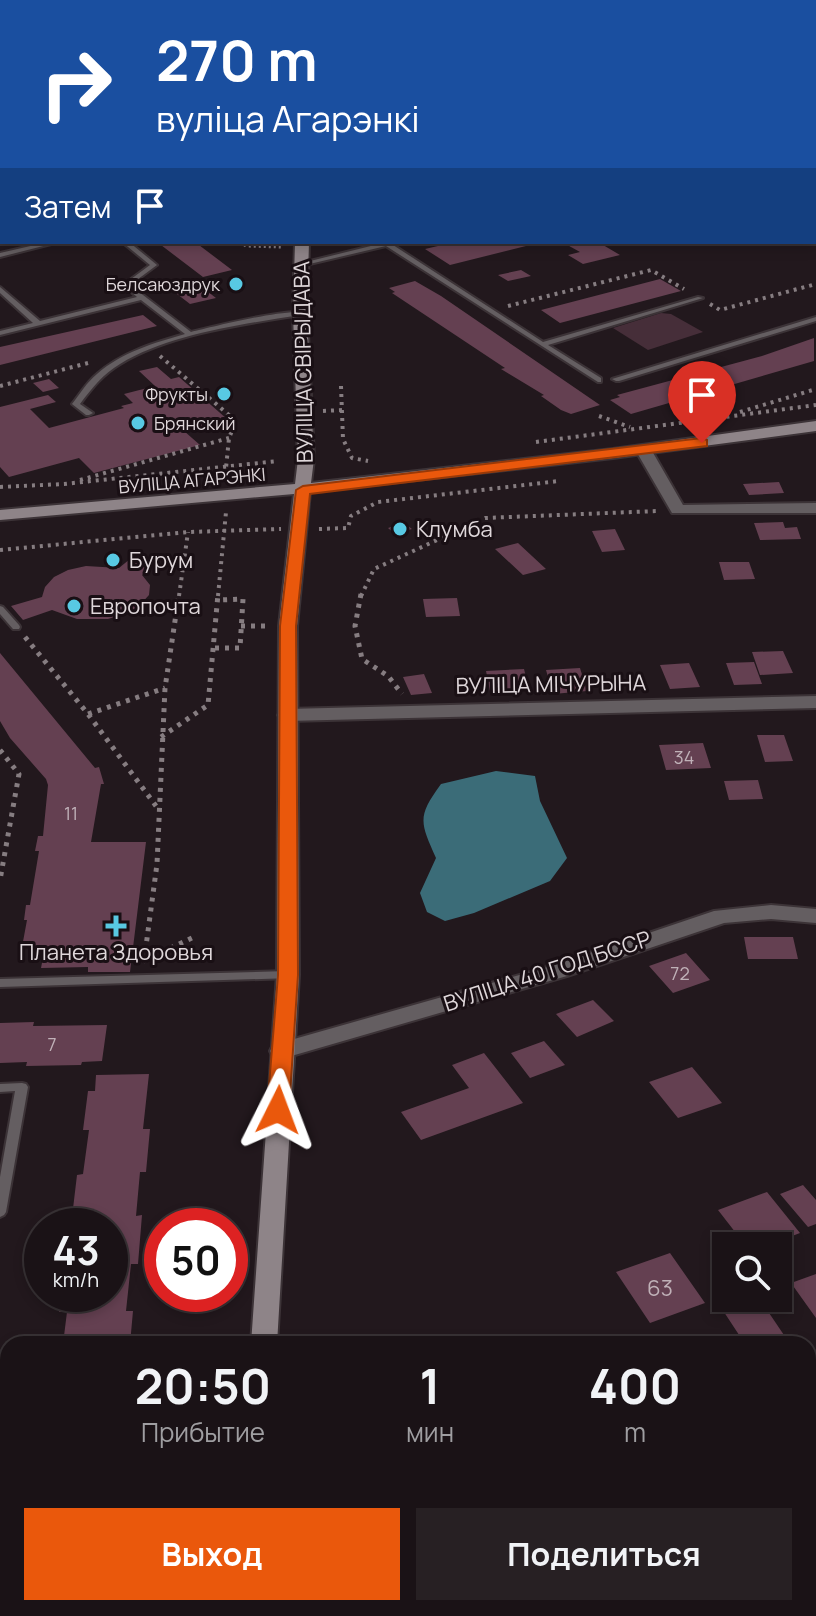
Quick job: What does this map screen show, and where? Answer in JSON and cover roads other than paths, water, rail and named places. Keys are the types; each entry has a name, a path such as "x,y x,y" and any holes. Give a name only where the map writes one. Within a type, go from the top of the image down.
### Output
{"main road":[{"name":"ВУЛІЦА СВІРЫДАВА","path":"264,1336 288,975 288,626 306,459 300,313 302,244"},
{"name":"ВУЛІЦА АГАРЭНКІ","path":"0,515 303,490 644,451 816,426"}],"street":[{"path":"644,451 678,510 816,508"},
{"name":"ВУЛІЦА МІЧУРЫНА","path":"287,715 816,702"},
{"name":"ВУЛІЦА 40 ГОД БССР","path":"281,1051 559,971 722,916 771,912 816,916"}],"lane":[{"path":"0,255 47,244"},
{"path":"128,244 154,265 126,285 191,335"},
{"path":"301,264 387,244 598,380"},
{"path":"0,289 38,323"},
{"path":"0,333 142,298"},
{"path":"543,344 700,298"},
{"path":"89,413 76,404 101,373 149,347 191,335 300,313"},
{"path":"616,379 816,319"},
{"path":"0,609 16,627"},
{"path":"0,983 288,975"},
{"path":"0,1088 22,1087 0,1212"}],"water":[{"path":"496,771 535,776 540,801 567,858 550,881 474,913 445,921 427,912 420,893 436,858 424,827 425,812 441,784"}],"place":[{"name":"Белсаюздрук","path":"236,284"},
{"name":"Фрукты","path":"224,394"},
{"name":"Брянский","path":"138,423"},
{"name":"Клумба","path":"400,529"},
{"name":"Бурум","path":"113,560"},
{"name":"Европочта","path":"74,606"},
{"name":"Планета Здоровья","path":"116,926"}]}
